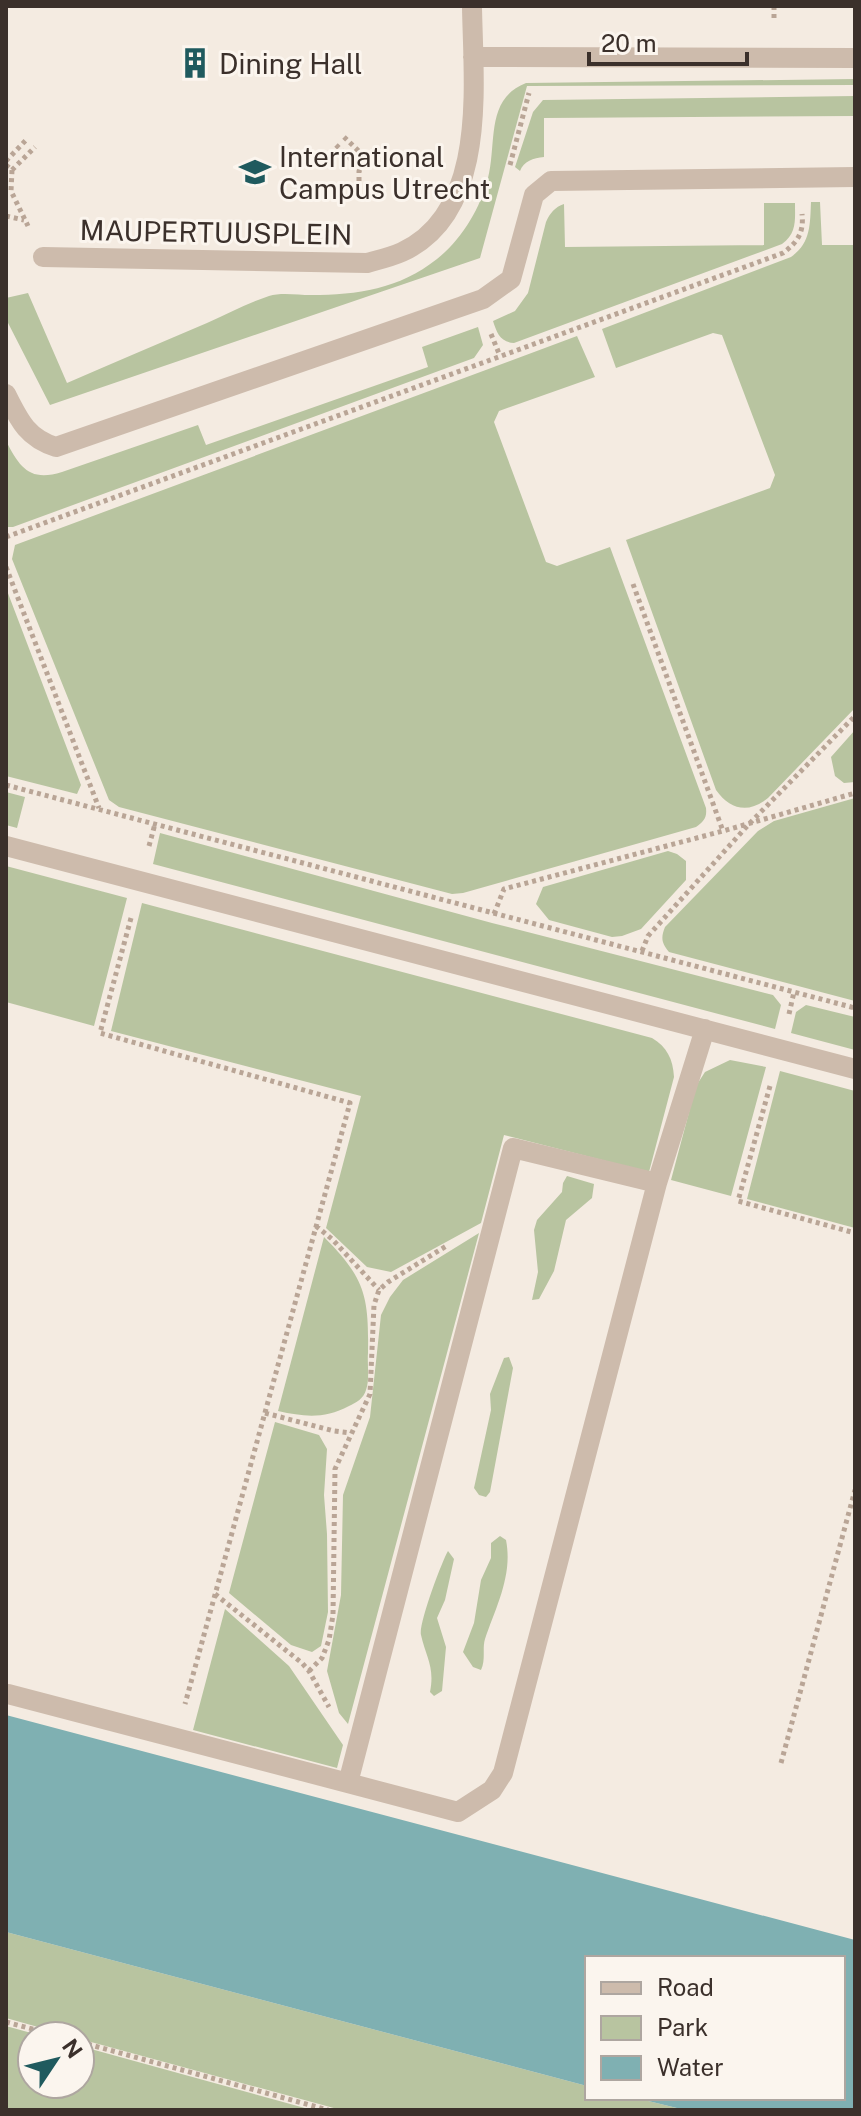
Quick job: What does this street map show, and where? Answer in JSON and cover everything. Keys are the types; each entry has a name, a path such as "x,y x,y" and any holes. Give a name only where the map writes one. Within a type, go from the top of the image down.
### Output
{"street":[{"name":"MAUPERTUUSPLEIN","path":"43,257 367,263 403,251 425,236 448,209 464,176 473,134 472,6"},
{"path":"473,57 855,58"},
{"path":"6,394 19,420 38,441 56,447 483,299 511,279 534,195 551,181 855,177"},
{"path":"6,846 855,1069"},
{"path":"8,1694 458,1812 492,1790 503,1773 657,1183 705,1029"},
{"path":"348,1783 513,1148 657,1183"}],"path":[{"path":"507,178 530,91"},
{"path":"344,137 368,160 388,160"},
{"path":"12,170 6,163 27,139"},
{"path":"336,145 360,168"},
{"path":"11,191 12,170 35,147"},
{"path":"359,189 360,168 368,160"},
{"path":"6,537 783,253 796,244 803,227 800,177"},
{"path":"6,216 25,220"},
{"path":"6,567 99,809"},
{"path":"633,584 723,831"},
{"path":"641,952 648,936 749,824 855,716"},
{"path":"6,785 855,1008"},
{"path":"494,914 504,889 855,793"},
{"path":"155,824 100,1033 350,1103 175,1738"},
{"path":"794,992 738,1201 855,1233"},
{"path":"309,1671 322,1658 329,1640 333,1615 335,1469 370,1394 374,1305 379,1290 443,1248 494,1223"},
{"path":"316,1226 379,1290"},
{"path":"265,1413 350,1433"},
{"path":"781,1763 855,1490"},
{"path":"215,1594 309,1671 332,1713 342,1726 359,1738"},
{"path":"96,2046 328,2110"}],"green space":[{"path":"855,79 855,85 527,86 480,258 50,405 6,319 6,298 28,293 67,383 269,296 362,292 393,284 437,259 469,223 488,178 498,111 513,90 526,83"},
{"path":"855,96 855,116 544,118 544,157 529,161 520,171 515,167 533,112 543,100"},
{"path":"811,202 820,202 822,245 855,245 855,708 768,798 754,806 740,808 727,802 716,790 626,540 770,488 775,475 722,335 713,333 616,368 602,329 791,257 806,239"},
{"path":"764,203 795,203 793,231 782,244 514,343 505,341 498,333 493,321 515,311 528,293 546,222 561,205 564,204 565,247 764,245"},
{"path":"478,327 483,345 474,358 6,527 6,441 21,465 34,474 42,475 62,472 198,425 206,445 428,367 422,347"},
{"path":"577,336 595,377 499,411 494,422 546,562 557,566 610,547 706,808 701,823 696,827 452,894 119,807 109,800 12,559 15,545"},
{"path":"6,588 81,785 77,794 6,776"},
{"path":"855,730 855,782 844,783 835,776 831,757"},
{"path":"6,792 25,797 17,828 6,825"},
{"path":"855,798 855,1001 669,952 664,946 665,927 758,831 774,821"},
{"path":"160,833 773,995 781,1005 775,1029 153,864"},
{"path":"668,851 686,861 686,880 641,929 612,937 549,920 536,904 543,887"},
{"path":"6,866 127,898 94,1026 6,1002"},
{"path":"142,903 652,1038 668,1054 674,1077 649,1172 504,1135 481,1223 391,1272 367,1267 326,1228 361,1096 111,1031"},
{"path":"806,1005 855,1017 855,1050 791,1033 796,1012"},
{"path":"730,1060 766,1067 731,1196 671,1180 696,1086 705,1072"},
{"path":"780,1071 855,1091 855,1228 747,1199"},
{"path":"567,1176 594,1184 592,1198 566,1220 554,1271 539,1299 532,1300 538,1272 534,1230 537,1220 562,1192"},
{"path":"479,1233 348,1724 339,1713 327,1671 341,1595 343,1495 370,1417 381,1315 403,1280"},
{"path":"324,1237 348,1264 362,1289 367,1317 367,1386 359,1400 331,1413 306,1415 278,1411"},
{"path":"509,1357 513,1368 490,1492 486,1497 479,1495 474,1488 491,1410 490,1394 504,1358"},
{"path":"275,1422 319,1435 327,1449 324,1495 328,1612 321,1646 312,1652 291,1645 229,1593"},
{"path":"500,1536 506,1540 507,1566 502,1591 485,1639 481,1670 473,1667 463,1652 474,1623 481,1580 491,1558 491,1543"},
{"path":"448,1551 454,1559 445,1600 437,1618 446,1647 442,1691 434,1696 430,1692 431,1669 421,1629"},
{"path":"225,1609 289,1666 343,1745 337,1768 193,1730"},
{"path":"6,1932 585,2085 585,2100 644,2100 685,2110 341,2110 96,2043 96,2020 16,2021 6,2018"},
{"path":"6,2026 16,2029 16,2100 96,2100 96,2050 312,2110 6,2110"}],"water":[{"path":"6,1715 855,1940 855,2110 685,2110 644,2100 845,2100 845,1956 585,1956 585,2085 6,1932"}],"place":[{"name":"Dining Hall","path":"195,63"},
{"name":"International Campus Utrecht","path":"255,172"}]}
